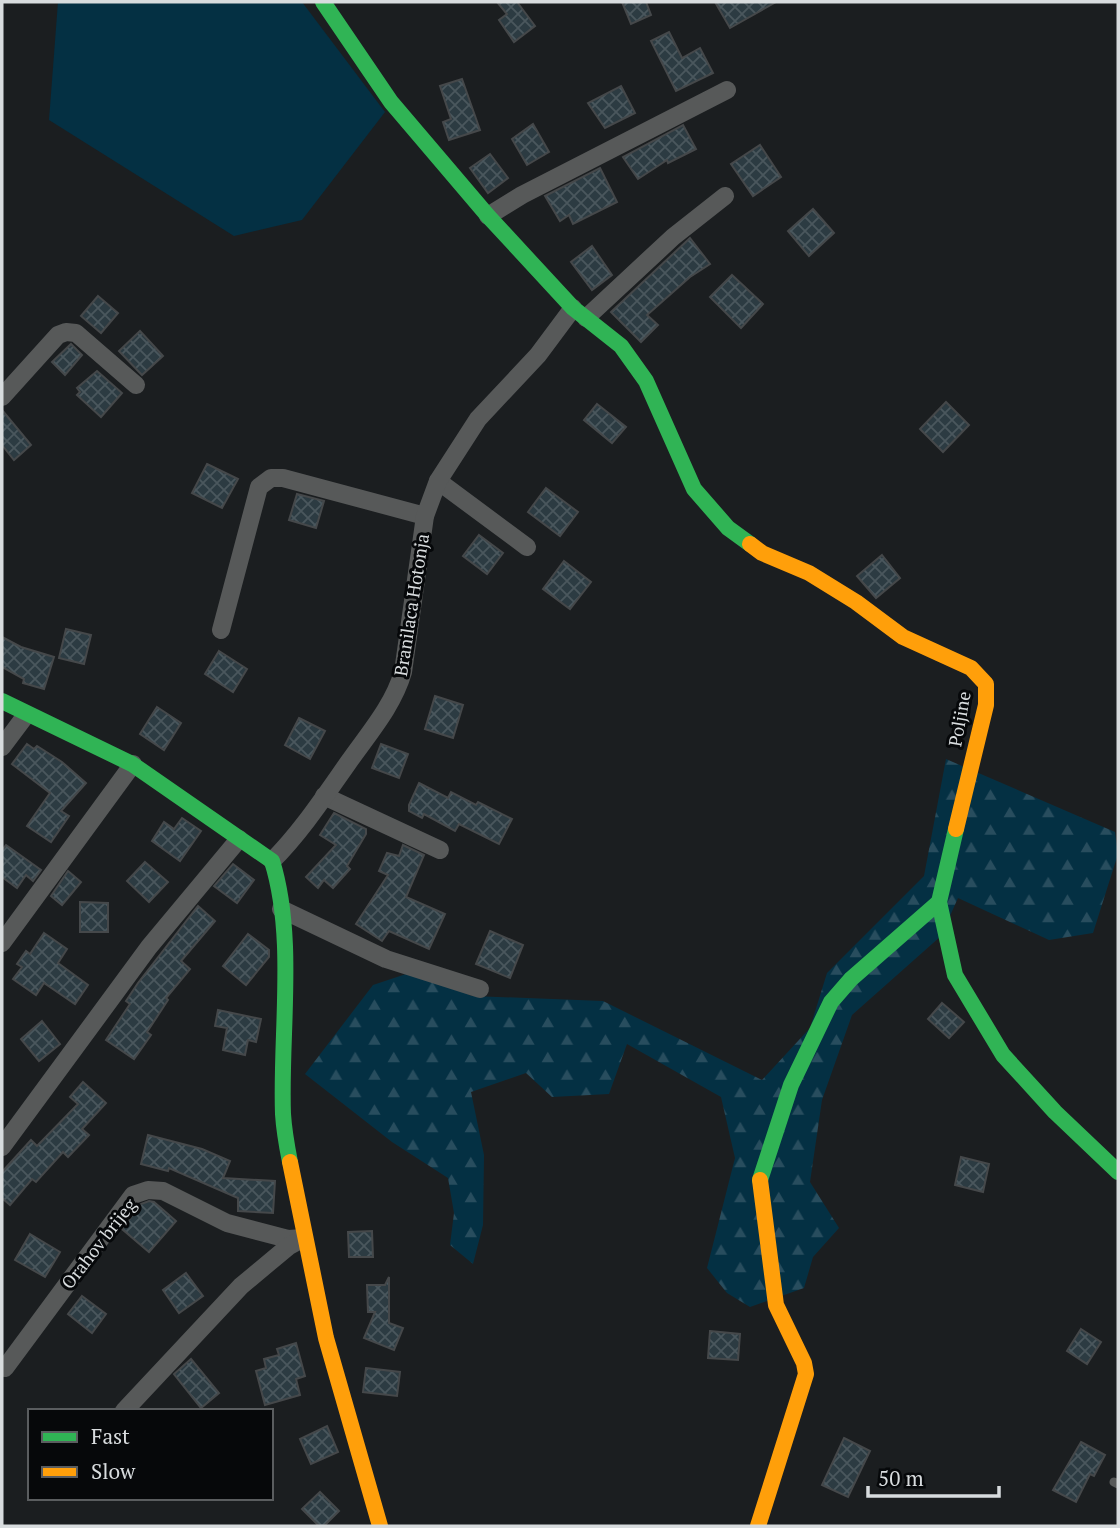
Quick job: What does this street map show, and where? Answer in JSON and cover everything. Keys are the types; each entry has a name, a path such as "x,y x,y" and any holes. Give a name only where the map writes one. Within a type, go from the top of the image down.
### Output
{"street":[{"path":"323,2 391,102 488,216 579,313"},
{"path":"488,216 523,195 727,90"},
{"name":"Branilaca Hotonja","path":"272,861 286,847 397,694 403,672 425,516 438,481 478,419 579,313 725,196"},
{"name":"Poljine","path":"579,313 621,346 646,381 694,489 728,528 762,553 809,573 856,602 903,637 971,668 986,684 986,705 939,902 955,975 1003,1055 1055,1112 1118,1172"},
{"path":"2,397 58,335 66,332 76,333 136,384"},
{"name":"Branilaca Hotonja","path":"221,630 259,487 271,478 283,478 425,516"},
{"path":"438,481 527,547"},
{"path":"2,701 26,715 64,730 133,764 272,861 279,884 284,960 283,1116 304,1238 326,1338 375,1523"},
{"path":"2,747 26,715"},
{"path":"2,943 133,764"},
{"path":"324,796 440,850"},
{"path":"2,1147 149,947 239,839"},
{"path":"758,1526 806,1374 804,1363 776,1305 760,1177 791,1085 831,1002 851,979 939,902"},
{"path":"281,909 386,959 480,989"},
{"name":"Orahov brijeg","path":"5,1368 133,1195 148,1190 163,1191 227,1223 288,1238 304,1238"},
{"path":"126,1409 241,1286 289,1246 304,1238"}],"green space":[{"path":"58,2 302,2 385,112 302,220 234,236 49,120"},
{"path":"946,759 1115,832 1118,854 1093,933 1049,940 958,898 941,936 852,1015 822,1100 810,1182 839,1228 813,1257 804,1288 750,1307 727,1293 707,1268 735,1158 721,1097 627,1044 609,1094 552,1097 526,1073 471,1092 484,1155 483,1225 473,1264 450,1245 454,1213 448,1178 392,1142 305,1074 373,985 415,971 472,996 603,1001 762,1080 810,1028 827,973 924,876"}],"building":[{"path":"497,2 517,2 535,26 514,42 499,20 507,14"},
{"path":"622,2 646,2 651,15 631,24"},
{"path":"715,2 776,2 730,28"},
{"path":"669,32 682,58 700,48 713,73 676,91 651,41"},
{"path":"462,79 480,130 449,140 443,122 451,119 440,86"},
{"path":"621,86 635,113 605,128 588,103"},
{"path":"533,124 549,152 527,165 512,139"},
{"path":"683,125 696,149 668,163 667,160 638,179 623,157"},
{"path":"760,145 781,177 753,196 731,164"},
{"path":"490,154 508,178 488,193 470,168"},
{"path":"600,168 617,202 573,224 569,215 560,221 545,196"},
{"path":"813,209 834,233 809,256 788,231"},
{"path":"690,238 710,264 690,277 647,315 658,325 641,342 611,312"},
{"path":"592,246 612,275 592,290 571,262"},
{"path":"732,275 763,304 741,328 710,297"},
{"path":"98,296 118,313 101,333 81,316"},
{"path":"140,331 163,356 142,375 119,351"},
{"path":"71,344 82,355 65,375 52,362"},
{"path":"97,371 122,393 101,417 77,395 80,392 77,388"},
{"path":"946,402 969,425 943,452 920,429"},
{"path":"597,404 626,427 612,443 584,420"},
{"path":"2,410 31,445 14,460 2,445"},
{"path":"207,464 238,479 222,508 192,493"},
{"path":"546,488 578,512 560,536 528,512"},
{"path":"297,494 324,501 316,528 289,520"},
{"path":"479,535 503,553 487,574 463,556"},
{"path":"882,555 900,578 876,598 857,576"},
{"path":"564,561 591,582 570,609 543,589"},
{"path":"66,629 91,635 84,664 59,658"},
{"path":"2,637 21,647 54,657 44,689 23,683 24,679 2,667"},
{"path":"219,651 247,669 233,692 205,674"},
{"path":"435,696 463,705 453,738 425,729"},
{"path":"157,707 181,723 164,750 140,734"},
{"path":"299,718 325,731 310,759 285,745"},
{"path":"27,744 34,749 37,746 62,762 86,783 61,811 69,816 51,842 27,826 50,793 12,764"},
{"path":"381,744 408,754 399,778 372,768"},
{"path":"419,783 448,798 451,792 476,805 478,802 512,819 499,844 459,824 455,831 424,814 422,818 409,811"},
{"path":"334,813 366,829 366,834 347,866 350,869 333,888 324,880 318,888 306,877 336,845 320,835"},
{"path":"182,818 201,831 180,861 152,841 164,822 174,829"},
{"path":"6,845 41,870 33,881 26,875 17,888 2,877 2,850"},
{"path":"403,845 424,855 406,897 445,914 429,949 389,931 382,941 356,924 388,875 379,871 387,853 399,856"},
{"path":"145,862 168,882 149,902 127,881"},
{"path":"233,864 254,880 237,903 214,886"},
{"path":"68,871 81,882 62,905 51,896"},
{"path":"80,902 108,903 108,932 80,932"},
{"path":"198,906 215,921 181,961 190,969 166,998 168,1000 147,1032 151,1035 134,1059 106,1040 130,1004 126,1001 138,983"},
{"path":"490,931 523,945 510,978 476,964"},
{"path":"44,933 67,949 58,963 88,985 75,1004 44,983 36,995 13,979 22,967 17,964 26,951 30,954"},
{"path":"248,934 269,950 269,957 246,985 223,966"},
{"path":"942,1003 964,1022 949,1038 928,1019"},
{"path":"218,1010 261,1019 256,1042 248,1040 245,1055 223,1050 227,1028 215,1026"},
{"path":"42,1021 60,1044 39,1061 21,1039"},
{"path":"83,1082 106,1103 82,1129 89,1135 68,1157 63,1152 36,1182 32,1179 10,1205 2,1198 2,1172 31,1140 37,1146 78,1104 70,1097"},
{"path":"148,1135 202,1149 230,1161 223,1178 275,1181 273,1213 238,1211 238,1198 169,1168 168,1171 141,1164"},
{"path":"961,1157 989,1164 983,1192 955,1185"},
{"path":"154,1202 176,1221 149,1252 122,1229 141,1204"},
{"path":"372,1231 373,1257 349,1257 348,1232"},
{"path":"30,1234 60,1252 45,1277 15,1260"},
{"path":"186,1273 203,1296 179,1313 163,1290"},
{"path":"389,1277 389,1323 403,1328 394,1350 364,1338 375,1312 368,1312 367,1285 385,1285"},
{"path":"82,1296 106,1314 92,1333 68,1314"},
{"path":"1081,1329 1101,1342 1087,1364 1067,1351"},
{"path":"710,1331 740,1334 738,1360 708,1358"},
{"path":"296,1343 305,1376 296,1379 300,1395 265,1405 256,1371 266,1368 264,1359 279,1355 277,1349"},
{"path":"191,1359 219,1393 201,1408 174,1374"},
{"path":"366,1368 400,1372 397,1396 363,1392"},
{"path":"327,1426 338,1452 311,1464 300,1439"},
{"path":"844,1438 870,1451 848,1497 822,1485"},
{"path":"1081,1442 1105,1455 1094,1476 1090,1474 1076,1502 1053,1490"},
{"path":"320,1492 339,1511 324,1526 319,1526 302,1509"}],"traffic: fast":[{"path":"323,2 391,102 488,216 573,308 621,346 646,381 694,489 728,528 750,544"},
{"path":"2,701 132,764 272,861 279,891 285,954 283,1114 290,1162"},
{"path":"956,829 939,902 955,975 1003,1055 1055,1112 1118,1172"},
{"path":"760,1180 791,1085 831,1002 851,979 939,902"}],"traffic: slow":[{"path":"750,544 762,553 809,573 856,602 903,637 971,668 986,684 986,705 956,829"},
{"path":"290,1162 326,1338 380,1526"},
{"path":"758,1526 806,1374 804,1363 776,1305 760,1180"}]}
